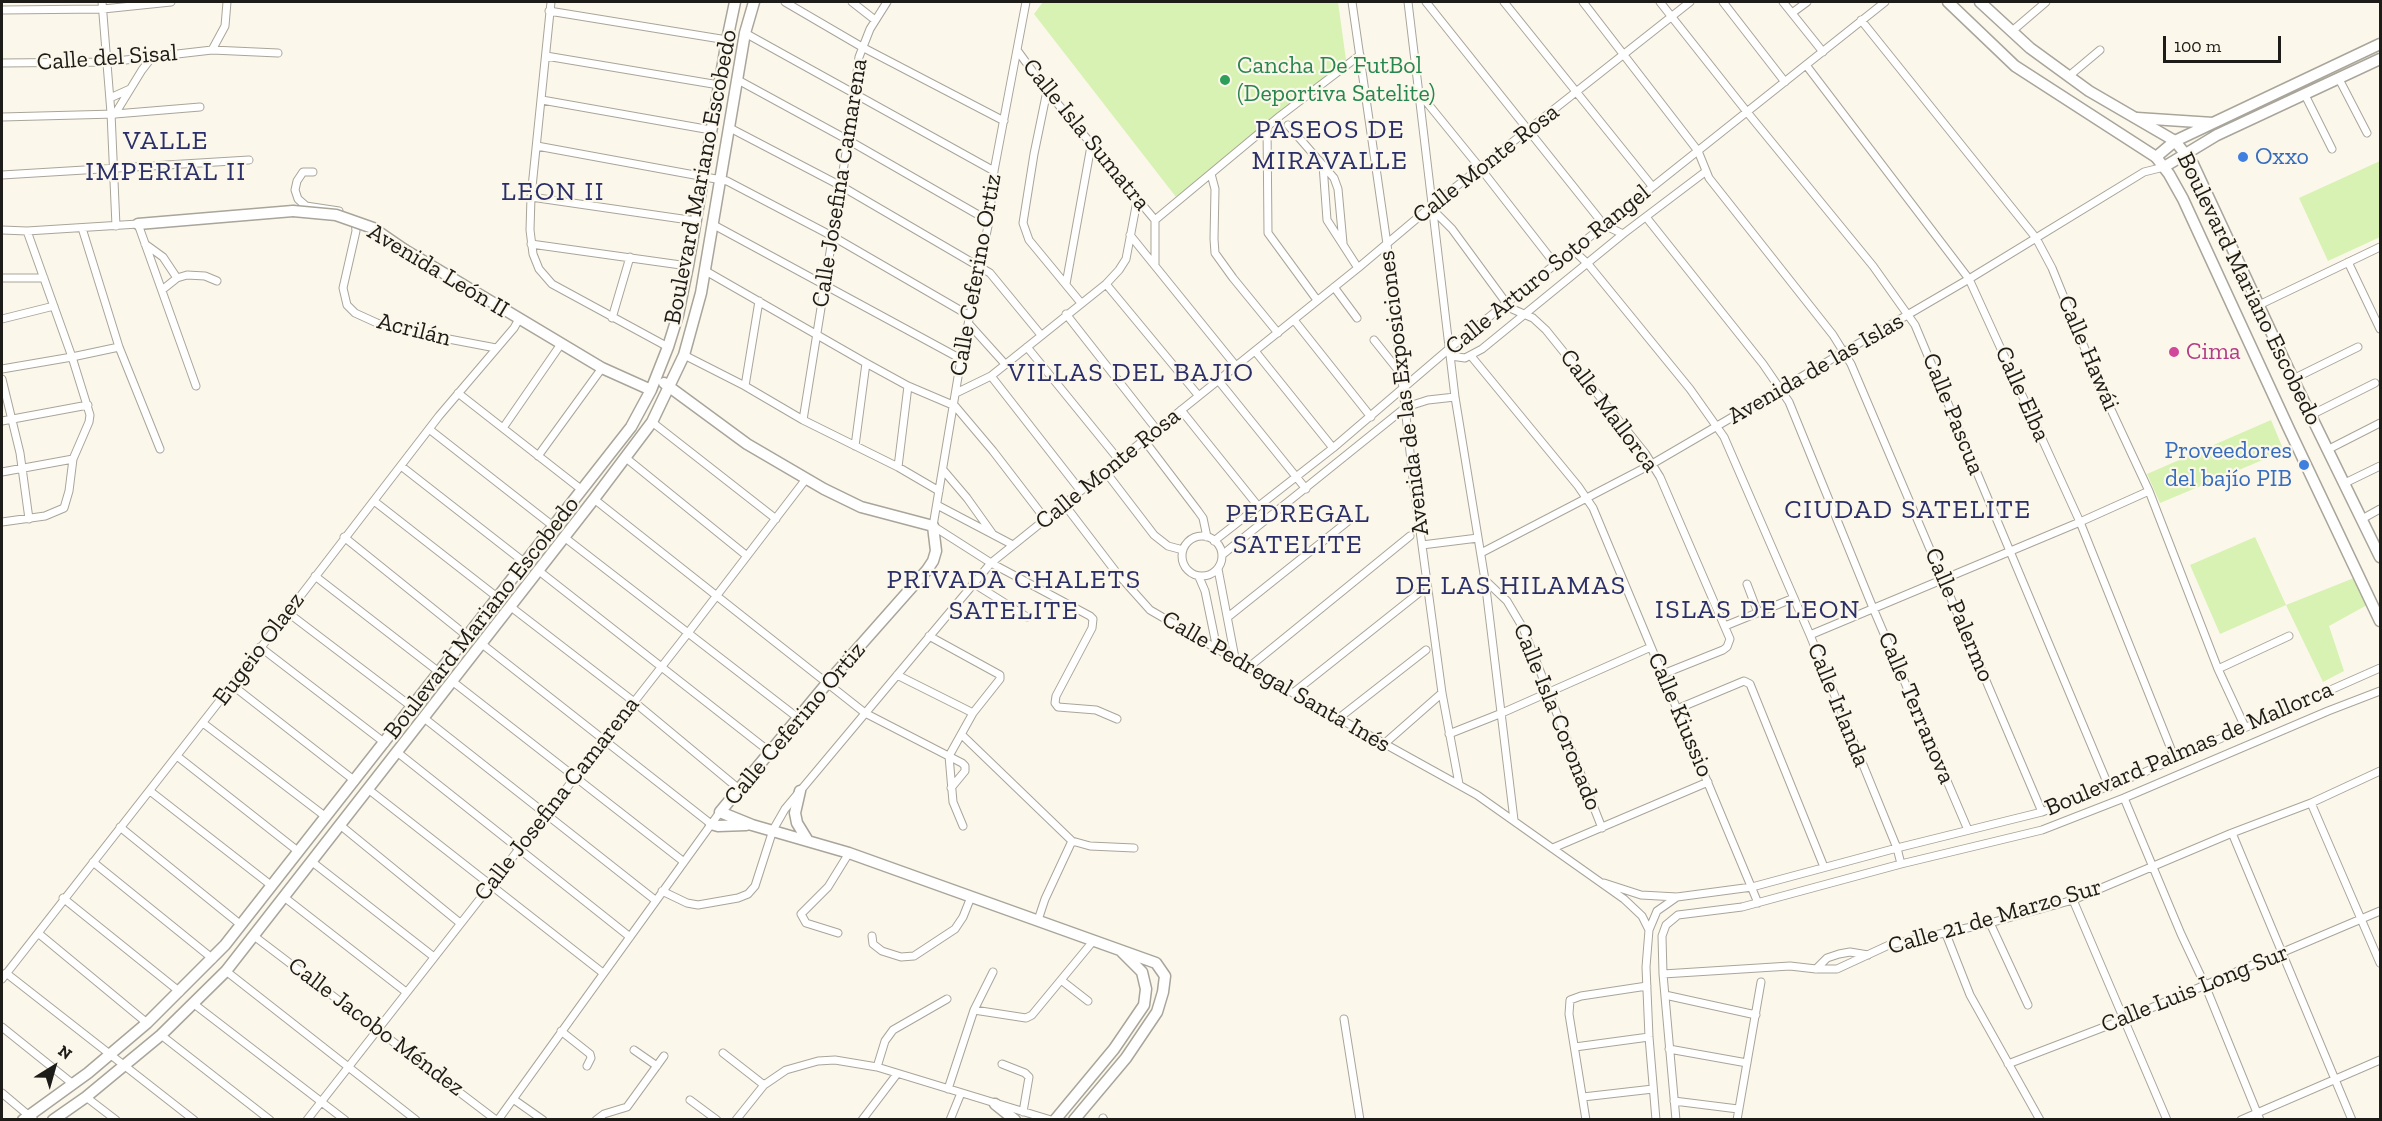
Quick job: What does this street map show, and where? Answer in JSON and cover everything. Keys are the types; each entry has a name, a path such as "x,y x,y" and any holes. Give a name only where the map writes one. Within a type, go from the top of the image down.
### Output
{"street":[{"path":"2,10 171,2"},
{"path":"212,50 225,26 227,2"},
{"path":"551,2 531,197 531,244 540,269 552,284 668,347"},
{"name":"Boulevard Mariano Escobedo","path":"29,1118 147,1023 213,958 385,743 630,427 653,384 668,347 688,266 726,40 735,2"},
{"name":"Boulevard Mariano Escobedo","path":"53,1119 126,1065 194,1004 226,971 626,459 652,422 684,355 701,293 745,33 754,2"},
{"path":"785,2 862,47 1004,121"},
{"path":"852,2 875,20"},
{"name":"Calle Josefina Camarena","path":"803,420 862,47 887,2"},
{"name":"Calle Ceferino Ortiz","path":"497,1119 720,812 933,561 936,551 933,526 961,360 989,221 994,171 1026,2"},
{"name":"Avenida de las Exposiciones","path":"1352,2 1387,244 1422,545 1442,693 1459,784"},
{"path":"1408,2 1455,397 1485,580 1514,820"},
{"path":"1426,2 1604,225 1623,234"},
{"path":"1504,2 1652,186"},
{"path":"1583,2 1698,151"},
{"path":"1660,2 1747,112"},
{"name":"Calle Monte Rosa","path":"662,891 687,903 699,904 730,900 748,894 755,886 773,830 785,809 991,563 1690,2"},
{"path":"1723,2 1785,82"},
{"path":"1783,2 1823,52"},
{"path":"1792,13 1807,2"},
{"name":"Calle Arturo Soto Rangel","path":"1214,541 1333,448 1555,264 1884,2"},
{"name":"Boulevard Mariano Escobedo","path":"1948,2 2016,66 2156,157 2164,167 2183,199 2380,621"},
{"name":"Boulevard Mariano Escobedo","path":"1980,2 2011,32 2089,91 2175,141 2185,153 2196,171 2293,379 2380,557"},
{"path":"2011,32 2046,2"},
{"path":"103,5 113,113 116,226"},
{"path":"549,12 726,40"},
{"name":"Calle Hawái","path":"1861,20 2036,238 2052,268 2100,386 2149,491 2218,669 2245,727"},
{"path":"745,33 853,95 994,171"},
{"path":"2156,157 2175,141 2380,44"},
{"name":"Calle del Sisal","path":"2,63 108,62 212,50 278,53"},
{"name":"Calle Isla Sumatra","path":"1017,50 1047,92 1155,220"},
{"path":"2069,76 2100,50"},
{"path":"1155,264 1155,220 1267,127 1360,55"},
{"path":"546,56 719,85"},
{"path":"113,113 152,57"},
{"path":"2164,167 2217,135 2380,59"},
{"name":"Calle Elba","path":"1806,65 1969,279 2080,522 2175,759"},
{"path":"2339,79 2367,133"},
{"path":"738,80 989,221"},
{"path":"110,98 130,88"},
{"path":"1047,92 1023,224 1029,240 1081,303"},
{"path":"1420,94 1555,264"},
{"path":"2305,95 2332,149"},
{"path":"542,100 711,130"},
{"path":"2,117 200,107"},
{"name":"Calle Pascua","path":"1747,112 1873,266 1908,314 1925,347 2109,787"},
{"path":"2137,118 2213,123"},
{"path":"1288,125 1335,178 1338,189 1342,243"},
{"path":"1267,127 1268,233 1317,300"},
{"path":"730,128 841,186 980,267 999,282 1041,335"},
{"path":"537,146 704,176 732,184 832,236 969,320 1005,364"},
{"path":"1066,284 1091,146"},
{"name":"Calle Palermo","path":"1698,151 1705,172 1844,351 1861,385 2042,812"},
{"name":"Avenida de las Islas","path":"2144,172 2156,157"},
{"path":"2,175 113,170 249,159"},
{"path":"1323,165 1326,216 1330,226 1358,268"},
{"name":"Avenida de las Islas","path":"1481,553 1652,464 1969,279 2144,172 2164,167"},
{"name":"Acrilán","path":"313,172 303,172 297,181 295,190 298,199 306,206 336,210 354,219 356,231 343,288 347,305 355,313 377,324 496,348"},
{"path":"1450,352 1465,358 1471,356 1623,234 1705,172"},
{"path":"1211,174 1215,189 1215,253 1278,333"},
{"path":"531,197 696,221"},
{"path":"956,393 991,376 1106,284 1124,263 1137,201"},
{"name":"Calle Mallorca","path":"1434,208 1506,304 1515,312 1533,318 1546,330 1652,464 1672,503 1730,639 1727,647 1663,674"},
{"name":"Avenida León II","path":"138,224 293,211 336,215 373,228 405,250 602,368 653,384 670,386 747,444 806,479 861,507 933,526"},
{"name":"Calle Terranova","path":"1646,217 1781,389 1799,425 1968,830"},
{"path":"2,230 27,231 138,224 196,386"},
{"path":"712,224 961,360"},
{"path":"82,228 119,347 160,449"},
{"path":"2,522 28,519 63,508 69,491 73,459 89,423 88,405 27,231"},
{"name":"Calle Isla Sumatra","path":"1130,235 1236,366"},
{"path":"145,244 163,256 177,278"},
{"path":"531,244 688,266"},
{"path":"2259,305 2380,247"},
{"name":"Calle Irlanda","path":"1573,250 1588,264 1690,389 1717,427 1732,455 1810,635 1897,848 1901,864"},
{"path":"612,318 630,257"},
{"path":"2348,262 2380,329"},
{"path":"704,270 908,386 955,406 1046,520"},
{"path":"162,290 177,278 197,274 217,281"},
{"path":"2,278 44,278"},
{"path":"1106,284 1198,395"},
{"path":"1334,287 1356,318"},
{"path":"745,386 759,301"},
{"path":"2,319 54,306"},
{"path":"1066,314 1157,430"},
{"name":"Eugeio Olaez","path":"4,976 63,898 150,791 344,537 519,319"},
{"path":"1294,320 1371,417"},
{"path":"1374,340 1402,376"},
{"path":"503,428 561,345"},
{"path":"2,369 119,347"},
{"path":"1027,347 1119,460"},
{"path":"2293,379 2358,347"},
{"path":"1255,351 1333,448"},
{"path":"684,355 745,386 803,420 898,467 939,491"},
{"name":"Calle Kiussio","path":"1471,356 1587,499 1602,528 1758,903"},
{"path":"855,446 866,363"},
{"path":"538,456 602,368"},
{"path":"991,376 1080,490"},
{"path":"2,379 23,468 28,519"},
{"path":"1218,380 1306,489"},
{"path":"2311,415 2375,383"},
{"path":"898,467 908,386"},
{"path":"458,393 582,490"},
{"name":"Calle Arturo Soto Rangel","path":"1222,555 1406,407 1428,400 1455,397"},
{"path":"2,421 88,405"},
{"path":"1181,410 1258,506"},
{"path":"652,422 776,519"},
{"path":"2329,449 2380,423"},
{"path":"429,429 553,526"},
{"path":"1144,440 1198,511 1207,537"},
{"path":"2,472 73,459"},
{"path":"626,459 747,556"},
{"path":"401,466 524,562"},
{"path":"2345,483 2380,466"},
{"path":"944,471 992,533"},
{"path":"1105,471 1154,535 1168,546 1183,550"},
{"name":"Calle Josefina Camarena","path":"307,1119 806,479"},
{"path":"1810,635 2149,491"},
{"path":"594,499 865,713 965,766 965,771 951,788"},
{"path":"374,501 497,597"},
{"name":"Calle Pedregal Santa Inés","path":"1064,504 1116,573 1150,610 1293,693 1459,784 1604,883"},
{"path":"937,505 1013,545"},
{"path":"2362,519 2380,509"},
{"path":"1228,617 1347,522"},
{"path":"933,526 991,563 1084,611 1093,619 1089,634 1056,696 1055,703 1058,707 1096,710 1117,719"},
{"path":"1218,569 1206,576 1192,574 1183,564 1183,550 1190,540 1201,536 1207,537 1220,547 1222,555 1218,569 1235,658"},
{"path":"1249,667 1410,536"},
{"path":"344,537 467,636"},
{"path":"564,537 798,718"},
{"path":"1422,545 1478,538"},
{"path":"538,571 770,752"},
{"path":"315,576 439,672"},
{"path":"1199,576 1205,591 1217,649"},
{"name":"Calle Isla Coronado","path":"1485,580 1515,613 1602,828"},
{"path":"973,583 1028,617"},
{"path":"1747,584 1758,614"},
{"path":"1293,693 1420,592"},
{"path":"1725,626 1794,598"},
{"path":"489,607 503,617"},
{"path":"511,607 633,701 739,789"},
{"path":"287,612 412,707"},
{"path":"929,636 1000,675 973,713 949,756 953,802 963,826"},
{"path":"2218,669 2289,636"},
{"path":"482,644 711,824 718,826 752,825"},
{"path":"260,647 385,743"},
{"path":"1449,734 1651,647"},
{"path":"1339,718 1425,650"},
{"name":"Boulevard Palmas de Mallorca","path":"1604,883 1641,895 1677,897 1752,887 2042,812 2175,759 2380,668"},
{"path":"897,675 973,713"},
{"path":"453,681 684,862"},
{"path":"1677,709 1748,681 1756,695 1824,867"},
{"path":"232,685 355,781"},
{"name":"Boulevard Palmas de Mallorca","path":"1663,974 1662,936 1666,925 1678,915 1758,903 1901,864 2042,830 2380,691"},
{"path":"1384,744 1442,693"},
{"path":"424,718 655,900"},
{"path":"202,723 326,817"},
{"path":"962,735 1072,841 1090,846 1134,848"},
{"path":"397,752 630,937"},
{"path":"177,756 299,852"},
{"name":"Calle 21 de Marzo Sur","path":"1663,974 1790,966 1837,969 1889,945 1946,934 2073,900 2232,832 2312,803 2380,771"},
{"path":"1553,848 1708,782"},
{"path":"368,789 603,973"},
{"path":"150,791 272,886"},
{"path":"800,791 795,813 797,823 808,841"},
{"path":"2124,798 2259,1116"},
{"path":"2312,803 2380,963"},
{"path":"720,812 752,825 849,853 1156,963 1165,976 1165,984 1161,1001 1151,1023 1126,1058 1074,1119"},
{"path":"340,825 460,923"},
{"path":"120,827 241,925"},
{"path":"2232,832 2337,1078 2352,1119"},
{"path":"1038,920 1045,899 1072,841"},
{"path":"838,933 811,925 803,920 801,914 828,886 849,853"},
{"path":"311,861 434,957"},
{"path":"93,862 213,958"},
{"path":"1604,883 1642,916 1649,930"},
{"path":"284,897 406,992"},
{"path":"872,936 873,944 882,951 901,957 914,956 955,928 963,917 970,897"},
{"path":"1656,1119 1646,967 1649,930 1657,911 1677,897"},
{"path":"63,898 180,992"},
{"path":"2073,900 2167,1119"},
{"name":"Calle Luis Long Sur","path":"2008,1064 2125,1019 2380,911"},
{"path":"1990,923 2028,1005"},
{"path":"38,933 147,1023"},
{"path":"1946,934 1970,995 2040,1119"},
{"name":"Calle Jacobo Méndez","path":"255,936 497,1119"},
{"path":"974,1011 1026,1018 1040,1007 1094,940"},
{"path":"736,1119 764,1085 786,1070 818,1061 854,1062 877,1067 995,1104 1019,1116 1053,1119 1095,1074 1139,1014 1146,996 1144,980 1137,965 1118,948"},
{"path":"1850,952 1852,963"},
{"path":"1816,969 1827,958 1850,952 1868,955"},
{"path":"226,971 416,1119"},
{"path":"948,1089 974,1011 993,972"},
{"path":"1663,974 1676,1119"},
{"path":"4,976 126,1065 194,1119"},
{"path":"1061,980 1088,1001"},
{"path":"1144,980 1165,984"},
{"path":"1737,1119 1761,982"},
{"path":"1586,1119 1569,1014 1570,1000 1581,996 1647,986"},
{"path":"1665,995 1756,1016"},
{"path":"877,1067 885,1041 892,1030 947,999"},
{"path":"194,1004 345,1119"},
{"path":"1344,1019 1360,1119"},
{"path":"2,1028 73,1084"},
{"path":"561,1030 590,1054 591,1058 586,1066"},
{"path":"161,1035 270,1119"},
{"path":"1575,1047 1649,1037"},
{"path":"1669,1049 1747,1063"},
{"path":"634,1050 657,1066"},
{"path":"723,1053 764,1085"},
{"path":"596,1119 627,1107 664,1056"},
{"path":"2241,1119 2259,1116 2380,1060"},
{"path":"1002,1064 1025,1073 1029,1077 1019,1116"},
{"path":"862,1119 897,1074"},
{"path":"1583,1097 1653,1089"},
{"path":"2,1093 29,1118"},
{"path":"950,1119 961,1093"},
{"path":"86,1096 116,1119"},
{"path":"513,1099 543,1119"},
{"path":"690,1100 717,1119"},
{"path":"1674,1101 1738,1109"}],"green space":[{"path":"1043,2 1338,2 1346,60 1176,197 1034,14"},
{"path":"2380,161 2380,237 2328,261 2299,198"},
{"path":"2271,420 2284,451 2160,503 2147,474"},
{"path":"2255,537 2286,605 2220,634 2190,565"},
{"path":"2354,578 2367,605 2329,626 2344,671 2323,682 2286,605"}],"place":[{"name":"Cancha De FutBol (Deportiva Satelite)","path":"1225,80"},
{"name":"Oxxo","path":"2243,157"},
{"name":"Cima","path":"2174,352"},
{"name":"Proveedores del bajío PIB","path":"2304,465"}],"district":[{"name":"PASEOS DE MIRAVALLE","path":"1330,146"},
{"name":"VALLE IMPERIAL II","path":"166,156"},
{"name":"LEON II","path":"553,192"},
{"name":"VILLAS DEL BAJIO","path":"1131,373"},
{"name":"CIUDAD SATELITE","path":"1908,510"},
{"name":"PEDREGAL SATELITE","path":"1298,530"},
{"name":"DE LAS HILAMAS","path":"1511,586"},
{"name":"PRIVADA CHALETS SATELITE","path":"1014,596"},
{"name":"ISLAS DE LEON","path":"1758,610"}]}
